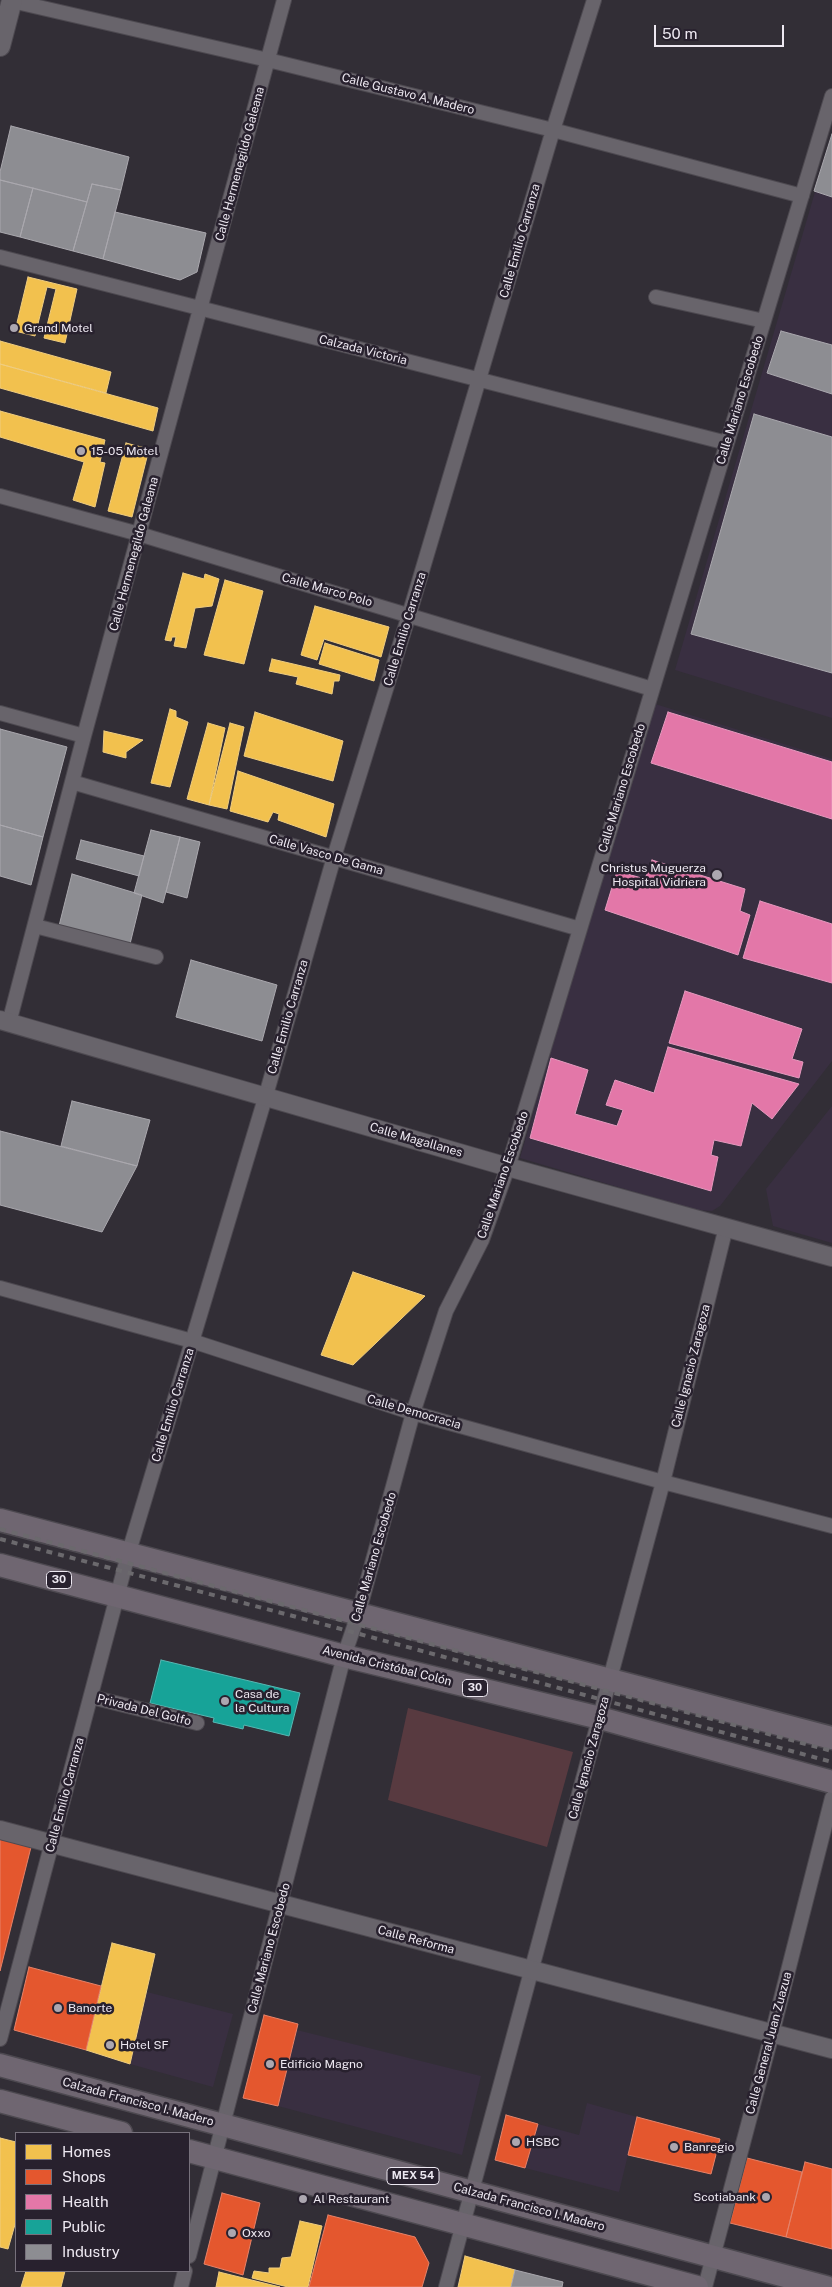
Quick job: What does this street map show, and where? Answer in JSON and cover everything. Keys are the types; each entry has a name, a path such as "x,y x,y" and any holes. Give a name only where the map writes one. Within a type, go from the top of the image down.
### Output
{"main road":[{"path":"0,46 12,0"},
{"path":"0,1520 832,1738"},
{"name":"Avenida Cristóbal Colón","path":"0,1565 344,1656 600,1718 832,1782"},
{"name":"Calzada Francisco I. Madero","path":"0,2065 826,2287"},
{"path":"0,2101 118,2132"},
{"path":"190,2151 696,2287"}],"street":[{"name":"Calle Gustavo A. Madero","path":"12,0 553,130 802,196"},
{"name":"Calle Hermenegildo Galeana","path":"4,1021 35,926 84,736 284,0"},
{"name":"Calle Emilio Carranza","path":"0,2039 128,1554 266,1095 334,857 594,0"},
{"name":"Calle Mariano Escobedo","path":"190,2252 344,1656 358,1615 413,1413 446,1312 482,1240 508,1167 832,96"},
{"name":"Calzada Victoria","path":"0,257 727,443"},
{"path":"656,298 764,321"},
{"name":"Calle Marco Polo","path":"0,496 139,534 409,614 652,689"},
{"path":"0,713 84,736"},
{"name":"Calle Vasco De Gama","path":"72,782 580,929"},
{"path":"35,926 156,957"},
{"name":"Calle Magallanes","path":"4,1021 266,1095 508,1167 832,1257"},
{"name":"Calle Ignacio Zaragoza","path":"446,2287 663,1482 726,1227"},
{"name":"Calle Democracia","path":"0,1288 192,1341 413,1413 663,1482 832,1526"},
{"name":"Privada Del Golfo","path":"91,1697 198,1723"},
{"name":"Calle General Juan Zuazua","path":"705,2287 832,1798"},
{"name":"Calle Reforma","path":"0,1830 832,2049"},
{"path":"181,2287 185,2272"}],"shaded area":[{"path":"832,134 832,718 675,670"},
{"name":"Christus Muguerza Hospital Vidriera","path":"652,703 832,759 832,1061 720,1206 712,1211 696,1210 520,1158"},
{"path":"832,1106 832,1243 773,1226 766,1189"},
{"path":"408,1708 573,1752 547,1847 388,1800"},
{"path":"147,1992 233,2014 213,2087 130,2064"},
{"path":"297,2030 481,2076 462,2155 278,2106"},
{"path":"587,2103 637,2117 619,2192 525,2168 538,2124 579,2135"}],"building: Homes":[{"path":"28,277 77,289 65,343 44,338 56,289 47,287 35,336 15,331"},
{"path":"0,341 111,372 106,393 0,364"},
{"path":"0,364 158,408 153,431 0,388"},
{"path":"0,411 105,440 100,462 105,463 95,507 73,500 84,462 0,437"},
{"path":"126,443 149,449 132,517 108,511"},
{"path":"183,573 204,579 205,574 219,579 212,606 195,608 186,648 174,646 176,637 172,637 171,641 165,640"},
{"path":"225,580 263,591 244,664 204,655"},
{"path":"315,606 389,627 381,657 324,639 317,660 301,655"},
{"path":"325,643 379,660 374,681 319,664"},
{"path":"272,659 340,675 339,681 334,681 332,694 296,684 298,677 269,671"},
{"path":"170,709 176,711 176,717 188,722 170,787 151,783"},
{"path":"255,712 343,741 333,781 244,756"},
{"path":"208,723 225,728 209,805 187,799"},
{"path":"230,723 244,727 227,809 209,805"},
{"path":"104,731 143,740 126,752 126,758 103,752"},
{"path":"238,771 334,804 326,837 278,820 279,814 273,812 268,822 230,811"},
{"path":"353,1272 425,1296 353,1365 321,1355"},
{"path":"112,1943 155,1954 130,2064 86,2050"},
{"path":"0,2138 15,2142 15,2224 8,2249 0,2247"},
{"path":"300,2221 322,2226 308,2287 288,2287 252,2278 254,2271 269,2273 269,2268 280,2268 282,2258 291,2257"},
{"path":"465,2256 515,2270 511,2287 458,2287"},
{"path":"26,2272 65,2272 61,2287 21,2287"},
{"path":"219,2272 280,2287 216,2287"}],"building: Shops":[{"path":"0,1839 31,1847 0,1971"},
{"name":"Banorte","path":"29,1967 101,1986 86,2050 14,2030"},
{"name":"Edificio Magno","path":"264,2015 298,2024 278,2106 243,2098"},
{"name":"HSBC","path":"506,2115 538,2124 525,2168 495,2160"},
{"name":"Banregio","path":"637,2117 720,2139 711,2174 628,2155"},
{"name":"Scotiabank","path":"747,2158 802,2172 786,2237 730,2223"},
{"path":"805,2162 832,2169 832,2249 786,2237"},
{"name":"Oxxo","path":"222,2193 260,2203 243,2275 204,2264"},
{"path":"328,2215 415,2237 429,2263 422,2287 309,2287"}],"building: Health":[{"path":"668,712 832,762 832,819 651,763"},
{"path":"652,860 745,889 740,911 750,915 738,955 605,910 617,871 645,879"},
{"path":"760,901 832,924 832,983 743,958"},
{"path":"685,991 802,1029 792,1059 803,1062 799,1078 669,1043"},
{"path":"668,1047 799,1084 772,1119 752,1103 741,1146 714,1140 711,1155 718,1157 711,1191 530,1138 551,1058 588,1070 575,1114 617,1126 623,1110 606,1105 615,1080 654,1093"}],"building: Public":[{"path":"161,1660 300,1693 289,1736 244,1725 243,1729 213,1722 214,1718 150,1703"}],"building: Industry":[{"path":"11,126 129,157 121,190 92,184 87,202 0,180 0,172"},
{"path":"832,134 832,197 814,191"},
{"path":"0,180 33,188 20,237 0,232"},
{"path":"92,184 121,190 103,259 73,251"},
{"path":"33,188 87,202 73,251 20,237"},
{"path":"115,212 206,233 197,272 180,280 103,259"},
{"path":"781,331 832,345 832,394 767,373"},
{"path":"754,414 832,437 832,673 691,634"},
{"path":"0,729 67,747 43,837 0,825"},
{"path":"0,825 43,837 31,885 0,876"},
{"path":"151,830 180,837 163,903 134,893"},
{"path":"180,837 200,842 187,898 166,892"},
{"path":"81,840 144,856 139,876 76,859"},
{"path":"72,874 142,895 130,944 59,926"},
{"path":"191,960 277,985 262,1041 176,1017"},
{"path":"72,1101 150,1120 137,1166 61,1146"},
{"path":"0,1131 137,1166 102,1232 0,1205"},
{"path":"515,2270 563,2282 562,2287 511,2287"}],"railway":[{"path":"0,1529 832,1751"},
{"path":"0,1539 832,1762"}],"place":[{"name":"Grand Motel","path":"14,328"},
{"name":"15-05 Motel","path":"81,451"},
{"name":"Christus Muguerza Hospital Vidriera","path":"717,875"},
{"name":"Casa de la Cultura","path":"225,1701"},
{"name":"Banorte","path":"58,2008"},
{"name":"Hotel SF","path":"110,2045"},
{"name":"Edificio Magno","path":"270,2064"},
{"name":"HSBC","path":"516,2142"},
{"name":"Banregio","path":"674,2147"},
{"name":"Scotiabank","path":"766,2197"},
{"name":"Al Restaurant","path":"303,2199"},
{"name":"Oxxo","path":"232,2233"}]}
